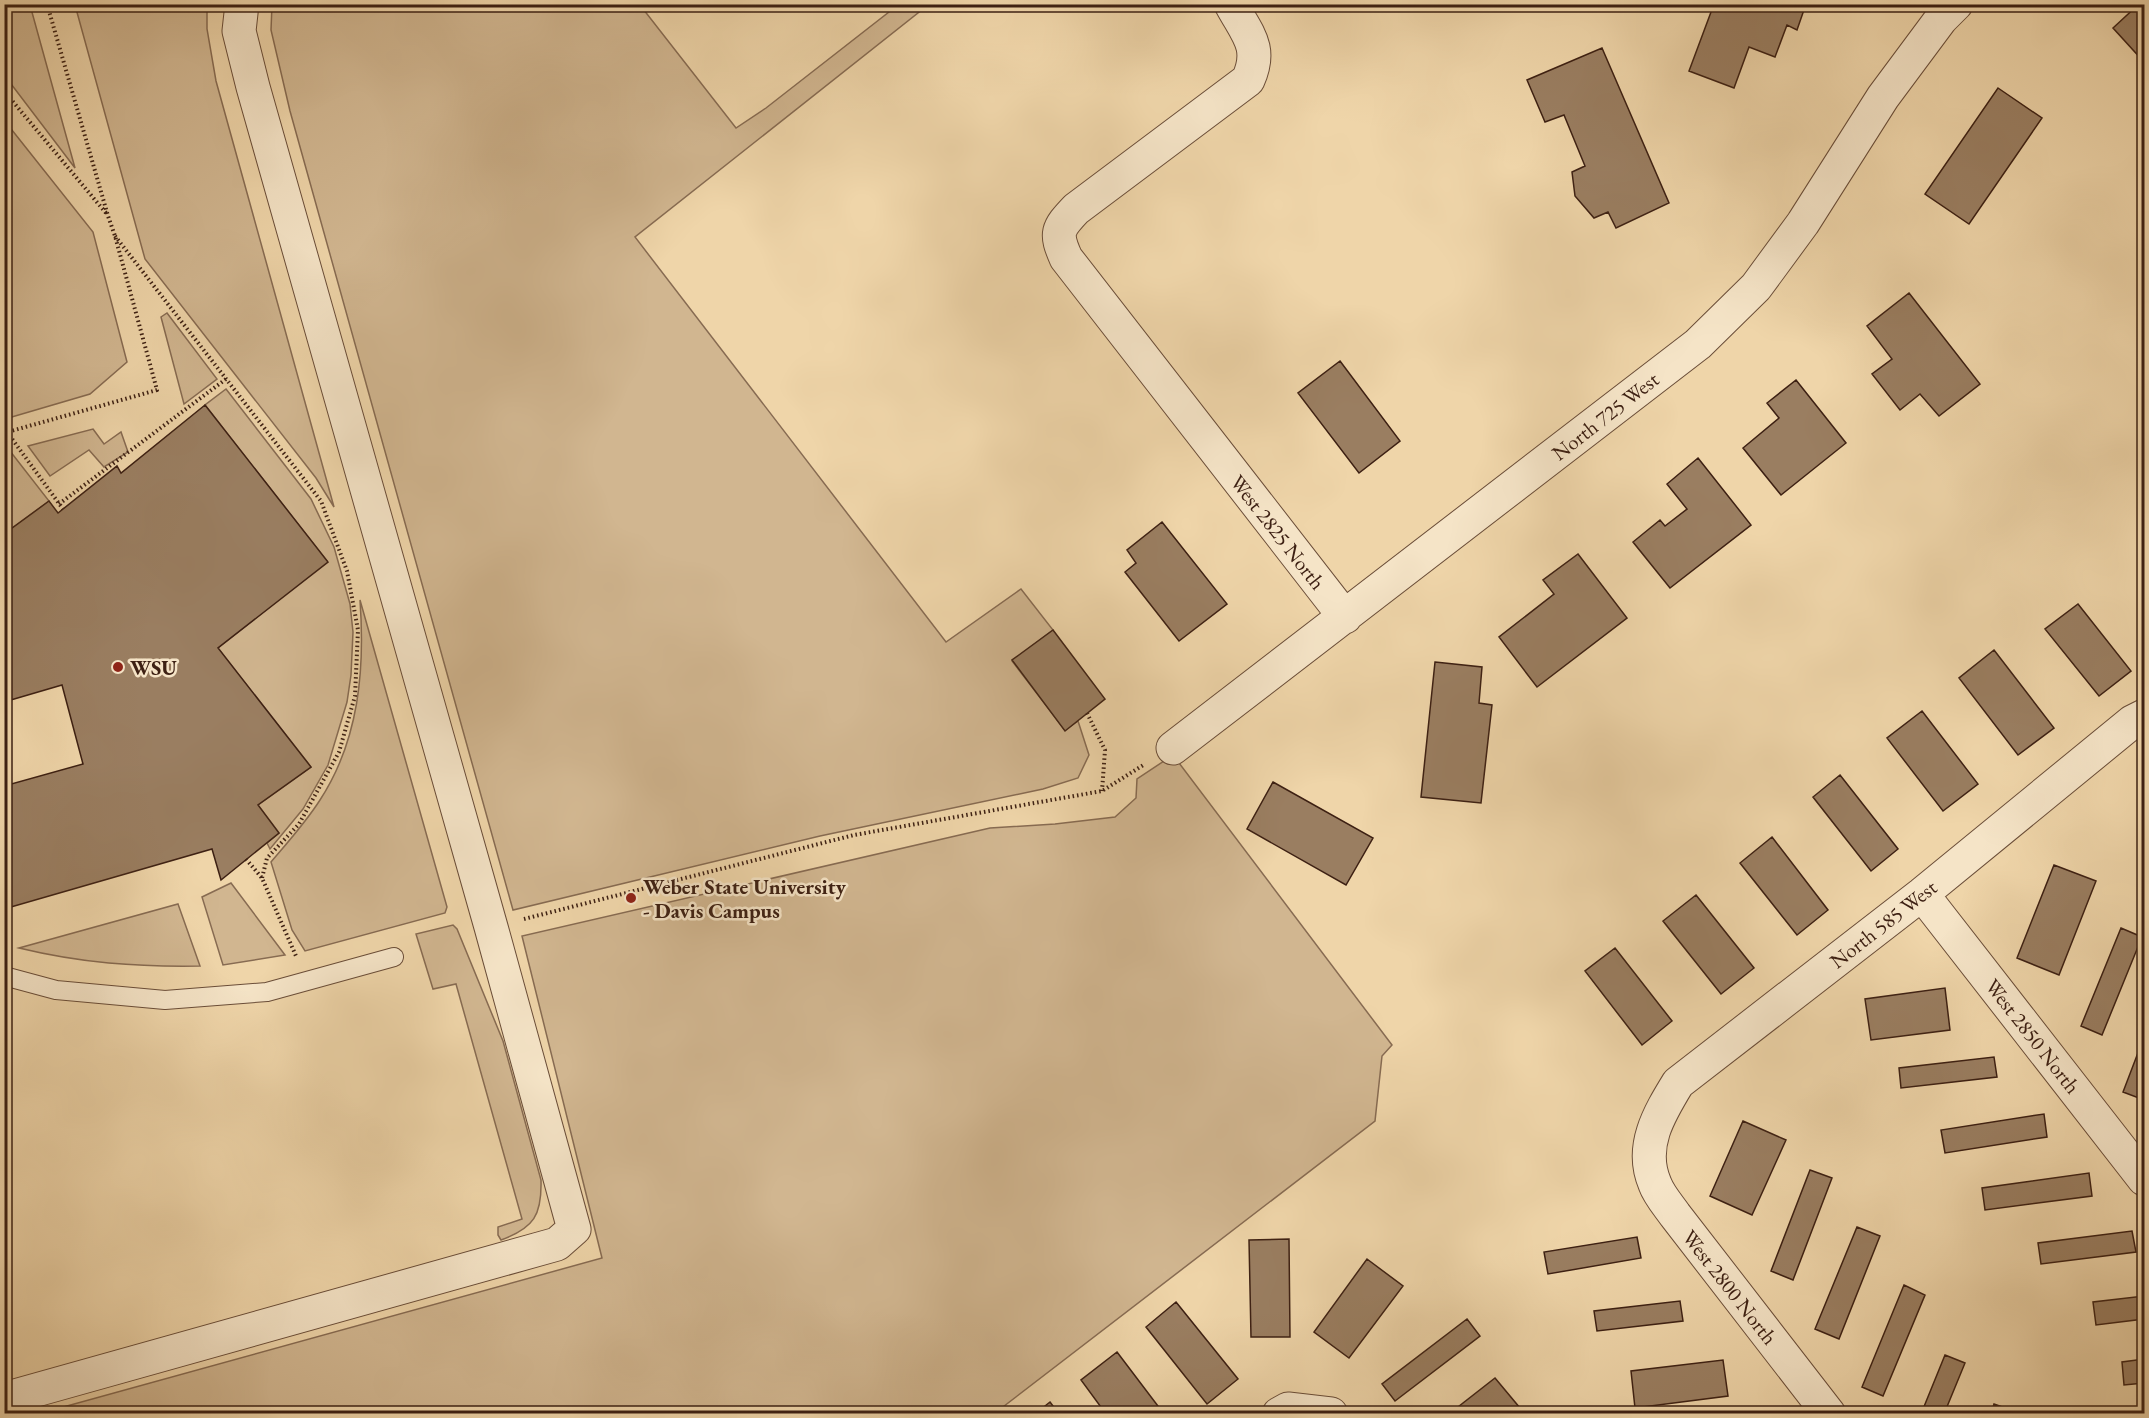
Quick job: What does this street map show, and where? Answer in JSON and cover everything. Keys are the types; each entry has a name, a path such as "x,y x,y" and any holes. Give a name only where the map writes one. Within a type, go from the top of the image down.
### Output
{"street":[{"path":"4,1399 557,1244 574,1229 491,927 253,87 239,31 242,4"},
{"name":"West 2825 North","path":"1231,4 1255,50 1255,65 1248,80 1076,209 1062,223 1058,240 1066,258 1345,617"},
{"name":"North 725 West","path":"1173,748 1698,344 1756,287 1803,223 1883,97 1941,19 1956,4"},
{"name":"North 585 West","path":"1648,1151 1658,1115 1678,1083 1922,894 2132,722 2145,716"},
{"name":"West 2850 North","path":"1922,894 2145,1179"},
{"name":"West 2800 North","path":"1648,1151 1654,1183 1675,1215 1829,1413"},
{"path":"1278,1413 1288,1409 1331,1413"}],"lane":[{"path":"4,976 56,990 165,1000 267,992 394,957"}],"path":[{"path":"48,4 108,216 116,236 157,390 5,432 63,509"},
{"path":"4,91 108,216"},
{"path":"116,236 321,501 347,571 358,630 355,696 339,752 299,824 267,858 262,878"},
{"path":"59,504 226,379"},
{"path":"1087,713 1105,750 1102,791"},
{"path":"491,927 855,835 1102,791 1173,748"},
{"path":"246,859 262,878 296,956"}],"shaded area":[{"path":"5,4 30,5 75,168 5,76"},
{"path":"75,5 207,5 207,29 216,81 334,507 316,478 145,259"},
{"path":"272,5 640,5 736,128 766,108 898,5 928,5 635,237 946,642 1021,589 1053,630 1012,661 1065,730 1078,721 1089,755 1078,778 1043,789 820,836 513,910 290,111 271,30"},
{"path":"4,120 93,232 127,362 90,394 5,419 5,363 9,362 4,347"},
{"path":"167,313 217,379 184,404 161,317"},
{"path":"226,389 311,499 334,547 350,604 353,632 347,702 328,765 303,809 270,849 267,843 279,833 258,805 311,767 218,648 327,561 205,405"},
{"path":"93,429 104,444 121,432 128,452 104,467 89,450 50,476 28,446"},
{"path":"10,451 49,501 5,534 5,453"},
{"path":"360,600 447,907 445,913 305,951 292,930 271,862 315,808 333,777 343,753 351,729 360,678"},
{"path":"1173,755 1392,1045 1382,1056 1375,1121 995,1413 38,1414 602,1258 522,936 990,828 1115,817 1136,798 1137,779"},
{"path":"231,883 285,955 223,965 202,897"},
{"path":"178,904 200,966 109,963 19,948"},
{"path":"453,925 457,929 503,1041 541,1180 540,1202 534,1219 521,1230 501,1240 498,1227 522,1219 456,984 433,989 416,934"}],"building":[{"path":"1714,4 1806,4 1797,30 1787,25 1775,57 1749,47 1734,88 1689,71"},
{"path":"2139,4 2144,4 2144,62 2113,28"},
{"path":"1602,48 1669,203 1616,228 1608,212 1594,218 1575,196 1572,172 1585,166 1564,115 1545,122 1527,80"},
{"path":"1998,88 2042,118 1969,224 1925,194"},
{"path":"1909,293 1980,384 1939,416 1920,394 1900,410 1872,374 1892,359 1867,326"},
{"path":"1340,361 1400,441 1359,473 1298,393"},
{"path":"1796,380 1846,443 1781,495 1743,448 1779,418 1767,403"},
{"name":"WSU","path":"205,405 328,562 218,648 311,767 258,805 279,833 221,880 212,849 4,909 4,786 83,764 62,685 4,702 4,534 49,501 58,513 117,466 121,473"},
{"path":"1698,458 1751,525 1670,588 1633,542 1660,520 1665,526 1687,509 1667,484"},
{"path":"1162,522 1227,604 1179,641 1125,572 1136,563 1127,550"},
{"path":"1578,554 1627,618 1537,687 1499,637 1554,594 1543,580"},
{"path":"2078,604 2131,671 2099,696 2045,629"},
{"path":"1053,630 1105,699 1065,731 1012,660"},
{"path":"1994,650 2054,728 2018,755 1959,678"},
{"path":"1435,662 1482,667 1479,703 1492,705 1481,803 1421,797"},
{"path":"1922,711 1978,784 1943,811 1887,738"},
{"path":"1840,775 1898,849 1871,871 1813,797"},
{"path":"1273,782 1373,838 1346,885 1247,829"},
{"path":"1772,837 1828,910 1797,935 1740,863"},
{"path":"2054,865 2096,881 2059,975 2017,958"},
{"path":"1696,895 1754,968 1721,994 1663,921"},
{"path":"2121,928 2142,937 2102,1035 2081,1026"},
{"path":"1615,948 1672,1021 1642,1045 1585,971"},
{"path":"1945,988 1950,1030 1871,1040 1865,999"},
{"path":"2144,1037 2144,1100 2123,1092"},
{"path":"1994,1057 1997,1077 1901,1088 1899,1068"},
{"path":"2044,1114 2047,1137 1945,1153 1941,1130"},
{"path":"1743,1121 1786,1140 1752,1215 1710,1196"},
{"path":"1810,1170 1832,1178 1793,1280 1771,1271"},
{"path":"2089,1173 2092,1196 1985,1210 1982,1188"},
{"path":"1857,1227 1880,1236 1839,1339 1815,1329"},
{"path":"2132,1231 2136,1252 2041,1264 2038,1243"},
{"path":"1637,1237 1641,1258 1548,1274 1544,1252"},
{"path":"1289,1239 1290,1337 1251,1337 1249,1240"},
{"path":"1367,1259 1403,1286 1349,1358 1314,1332"},
{"path":"1904,1285 1925,1295 1883,1396 1862,1387"},
{"path":"2144,1296 2144,1319 2096,1325 2093,1302"},
{"path":"1680,1301 1683,1321 1597,1331 1594,1311"},
{"path":"1176,1302 1238,1379 1207,1404 1146,1327"},
{"path":"1467,1319 1480,1336 1395,1401 1382,1384"},
{"path":"1117,1352 1164,1414 1106,1414 1081,1380"},
{"path":"1945,1355 1965,1363 1944,1414 1921,1414"},
{"path":"2144,1359 2144,1383 2124,1385 2122,1362"},
{"path":"1723,1360 1728,1396 1635,1408 1631,1371"},
{"path":"1495,1378 1520,1408 1513,1414 1449,1414"},
{"path":"1050,1402 1059,1414 1035,1414"},
{"path":"1994,1404 2016,1412 2015,1414 1991,1414"}],"place":[{"name":"WSU","path":"118,667"},
{"name":"Weber State University - Davis Campus","path":"631,898"}]}
